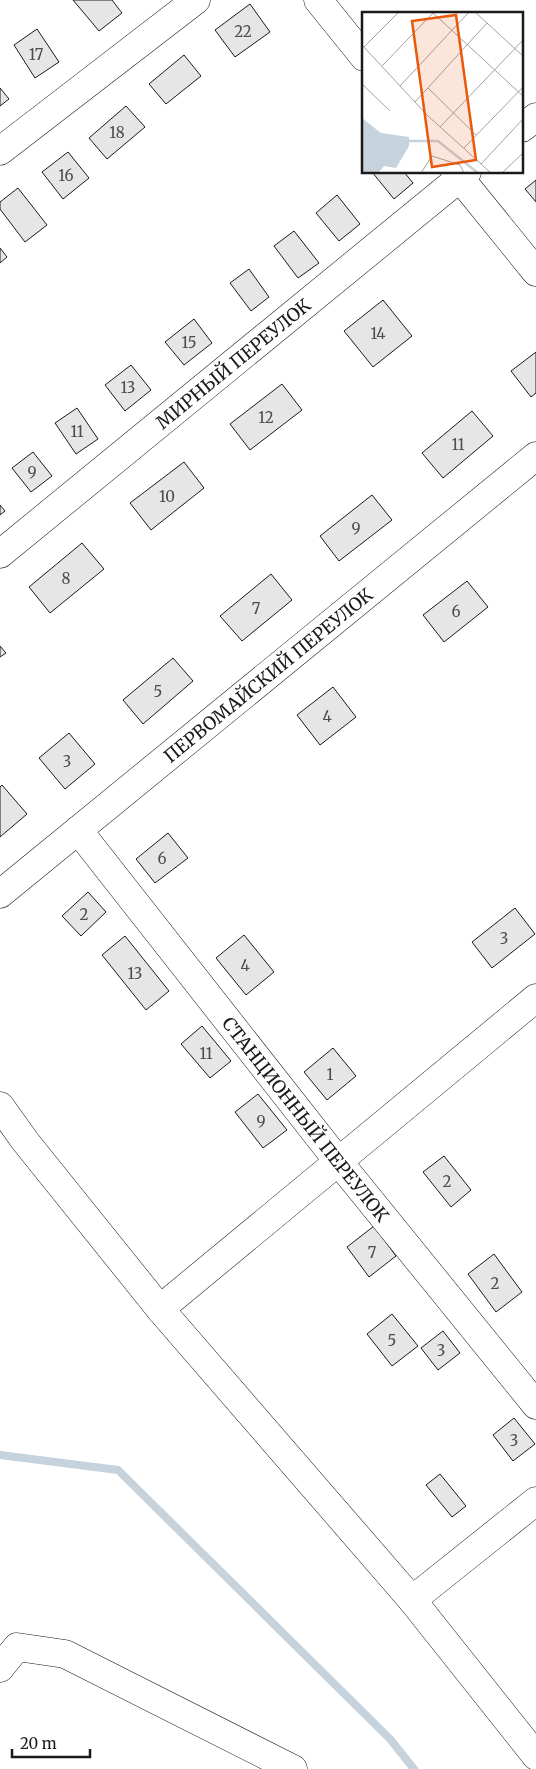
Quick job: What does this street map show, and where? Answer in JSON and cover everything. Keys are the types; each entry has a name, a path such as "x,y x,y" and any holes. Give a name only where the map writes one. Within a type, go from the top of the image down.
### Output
{"street":[{"path":"0,151 196,0"},
{"path":"318,0 362,55"},
{"path":"524,126 536,117"},
{"path":"461,175 536,272"},
{"name":"МИРНЫЙ ПЕРЕУЛОК","path":"0,554 461,175"},
{"name":"ПЕРВОМАЙСКИЙ ПЕРЕУЛОК","path":"0,894 536,456"},
{"name":"СТАНЦИОННЫЙ ПЕРЕУЛОК","path":"78,830 338,1161 536,1405"},
{"path":"160,1309 536,998"},
{"path":"0,1106 25,1142 160,1309 412,1600 536,1756"},
{"path":"412,1600 536,1501"},
{"path":"0,1668 17,1648 65,1654 293,1769"}],"building":[{"path":"73,0 112,0 122,13 99,31"},
{"path":"250,4 270,32 235,57 215,30"},
{"path":"37,29 59,62 35,78 14,45"},
{"path":"184,55 201,76 166,104 149,84"},
{"path":"0,88 9,99 0,106"},
{"path":"126,106 145,127 107,159 89,138"},
{"path":"68,152 89,178 63,199 42,172"},
{"path":"374,174 406,174 413,183 394,199"},
{"path":"536,180 536,202 525,189"},
{"path":"18,188 47,225 25,242 0,209 0,202"},
{"path":"337,195 360,224 339,241 316,213"},
{"path":"294,231 319,263 298,278 274,246"},
{"path":"0,248 7,257 0,263"},
{"path":"249,269 269,297 251,311 230,283"},
{"path":"383,300 412,336 373,367 344,331"},
{"path":"194,319 212,343 184,365 165,342"},
{"path":"536,352 536,393 531,397 511,371"},
{"path":"131,365 151,390 125,411 105,385"},
{"path":"282,384 302,410 250,450 230,424"},
{"path":"77,408 98,439 76,454 55,423"},
{"path":"472,411 493,436 443,478 422,453"},
{"path":"33,452 52,476 31,492 12,468"},
{"path":"184,462 204,488 151,530 130,503"},
{"path":"372,495 392,520 339,561 320,536"},
{"path":"0,505 5,511 0,515"},
{"path":"82,543 104,569 50,613 29,587"},
{"path":"271,574 292,600 242,641 220,616"},
{"path":"467,581 488,607 444,642 423,615"},
{"path":"0,646 6,653 0,657"},
{"path":"173,658 193,681 143,724 123,700"},
{"path":"333,687 356,717 320,745 297,715"},
{"path":"69,733 95,764 65,789 39,758"},
{"path":"2,785 27,814 0,837 0,787"},
{"path":"168,833 188,858 155,883 136,859"},
{"path":"88,892 106,912 81,936 62,916"},
{"path":"515,908 535,934 492,968 472,942"},
{"path":"244,935 274,972 246,995 216,958"},
{"path":"125,936 169,991 146,1010 102,955"},
{"path":"202,1026 231,1061 210,1078 181,1044"},
{"path":"333,1048 356,1076 327,1100 304,1072"},
{"path":"258,1094 287,1130 263,1148 235,1112"},
{"path":"444,1156 471,1190 451,1207 423,1172"},
{"path":"374,1226 396,1256 369,1277 347,1247"},
{"path":"494,1254 522,1292 496,1312 468,1274"},
{"path":"392,1314 418,1346 392,1366 367,1334"},
{"path":"443,1331 460,1353 438,1370 421,1348"},
{"path":"514,1418 535,1444 513,1461 493,1435"},
{"path":"440,1474 466,1506 452,1517 426,1485"}],"waterway":[{"path":"0,1455 118,1470 390,1739 414,1769"}]}
